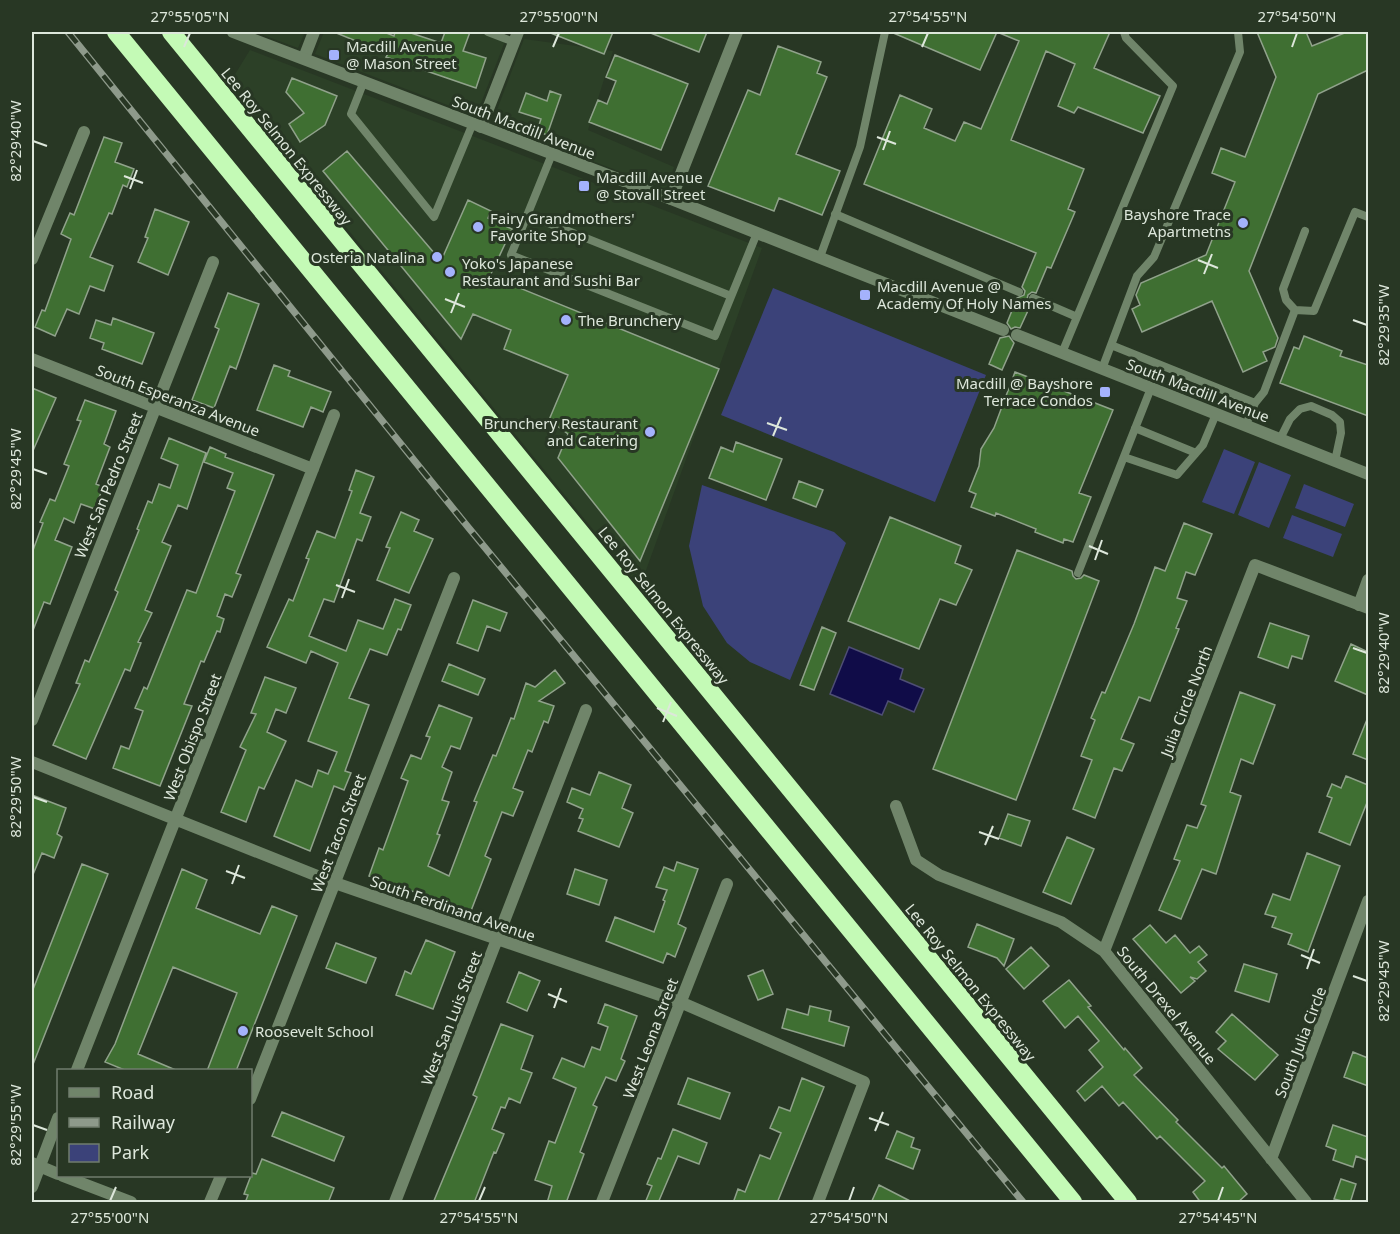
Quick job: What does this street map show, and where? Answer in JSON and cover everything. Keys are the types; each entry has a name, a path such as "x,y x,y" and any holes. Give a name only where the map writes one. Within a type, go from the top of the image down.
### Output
{"highway":[{"path":"116,32 1073,1203"},
{"name":"Lee Roy Selmon Expressway","path":"171,32 1128,1203"}],"street":[{"name":"South Macdill Avenue","path":"234,32 671,199 1004,330"},
{"path":"304,58 314,32"},
{"path":"671,199 737,32"},
{"path":"477,125 516,37"},
{"path":"32,259 84,132"},
{"name":"West San Pedro Street","path":"32,720 213,262"},
{"name":"South Macdill Avenue","path":"1017,335 1368,474"},
{"name":"South Esperanza Avenue","path":"32,359 313,469"},
{"name":"West Obispo Street","path":"78,1069 334,415"},
{"name":"Julia Circle North","path":"1104,951 1255,565 1364,606"},
{"name":"West Tacon Street","path":"252,1095 454,578"},
{"path":"1364,606 1368,580"},
{"name":"West San Luis Street","path":"395,1203 586,710"},
{"name":"South Ferdinand Avenue","path":"32,762 335,883 680,1002 864,1082 818,1203"},
{"name":"South Drexel Avenue","path":"896,806 916,860 939,875 1061,922 1104,951 1306,1203"},
{"name":"West Leona Street","path":"602,1203 727,884"},
{"name":"South Julia Circle","path":"1271,1159 1368,902"},
{"path":"32,1187 36,1165 57,1120"},
{"path":"36,1165 57,1174"},
{"path":"66,1177 131,1203"},
{"path":"210,1203 221,1177"}],"lane":[{"path":"488,32 516,37"},
{"path":"820,257 860,147 885,32"},
{"path":"1062,353 1173,86 1126,38 1124,32"},
{"path":"1102,369 1137,276 1154,257 1240,52 1238,32"},
{"path":"364,81 351,114 434,217 477,125"},
{"path":"552,154 511,255 715,336 758,233"},
{"path":"1305,231 1283,289 1286,300 1295,310 1314,311 1355,212 1368,217"},
{"path":"836,214 1020,292"},
{"path":"528,215 732,296"},
{"path":"1033,298 1077,317"},
{"path":"1246,425 1255,403 1264,392 1295,310"},
{"path":"1111,345 1255,403"},
{"path":"1078,573 1151,388"},
{"path":"1280,439 1290,419 1300,409 1311,406 1332,415 1340,422 1341,434 1335,460"},
{"path":"1124,457 1177,475 1203,445 1216,414"},
{"path":"1135,428 1196,453"}],"shaded area":[{"path":"255,32 305,32 298,48"},
{"path":"324,32 496,32 507,36 476,116 315,54"},
{"path":"524,39 613,51 588,130 674,167 666,189 492,123"},
{"path":"250,50 762,248 640,587 229,84"},
{"path":"849,647 903,669 900,679 924,689 914,712 888,701 882,715 830,694"}],"green space":[{"path":"773,288 986,375 935,502 721,415"},
{"path":"1224,449 1255,462 1234,514 1202,502"},
{"path":"1259,462 1291,475 1269,528 1238,515"},
{"path":"1304,484 1354,504 1345,527 1295,508"},
{"path":"702,485 834,532 846,543 790,680 750,662 727,643 703,606 689,546"},
{"path":"1292,515 1342,534 1333,557 1283,538"}],"building":[{"path":"334,32 384,32 394,36 395,32 408,32 441,43 445,32 470,32 463,51 486,58 476,88 386,57 388,54"},
{"path":"548,32 613,32 604,54"},
{"path":"648,32 707,32 699,52"},
{"path":"891,32 997,32 980,70"},
{"path":"997,32 1110,32 1094,68 1160,96 1143,133 1078,107 1074,113 1058,106 1075,64 1046,51 1011,140 1084,169 1068,209 1075,212 1051,268 1047,267 1036,293 1032,292 1028,295 1027,299 1031,304 1020,328 1011,329 1007,323 1017,298 1024,295 1025,291 1022,287 1036,253 864,184 900,95 932,109 924,128 955,141 964,122 981,129 1019,41"},
{"name":"Bayshore Trace Apartmetns","path":"1257,32 1306,32 1312,46 1347,32 1368,32 1368,70 1318,94 1249,271 1278,338 1275,347 1263,352 1267,361 1243,372 1212,301 1142,332 1132,309 1140,305 1136,295 1141,283 1206,255 1235,182 1212,173 1221,148 1245,157 1276,77"},
{"path":"778,46 821,62 817,73 827,77 796,154 840,171 822,215 779,198 774,211 708,186 748,90 760,95"},
{"path":"615,55 688,84 661,150 589,122 598,100 607,104 616,81 606,77"},
{"path":"292,78 337,96 325,125 300,142 289,124 304,113 286,92"},
{"path":"550,91 561,95 547,135 537,131 541,119 519,112 526,93 547,101"},
{"path":"104,137 122,143 115,162 134,169 127,187 123,185 112,214 109,213 90,257 113,266 104,291 90,286 79,314 67,309 55,336 35,327 42,310 45,311 71,239 61,234 70,213 74,215"},
{"path":"347,151 441,261 468,200 491,211 488,218 512,229 490,276 719,369 640,561 558,458 568,434 549,420 568,375 504,349 511,330 473,314 461,339 323,171"},
{"path":"155,209 189,222 168,275 138,262 148,238 145,237"},
{"path":"228,293 259,304 236,369 230,366 214,408 192,400 219,329 215,327"},
{"path":"113,318 154,333 142,364 102,349 104,343 90,338 96,320 111,325"},
{"path":"1009,336 1014,343 1002,370 989,364 1000,338"},
{"path":"1304,336 1342,351 1340,356 1368,365 1368,416 1280,383 1294,347 1299,349"},
{"path":"274,365 290,371 288,376 331,392 323,412 311,407 303,427 257,410"},
{"path":"1015,372 1113,410 1079,493 1091,497 1073,542 1064,539 1063,543 996,513 995,516 971,507 976,494 969,491 979,466 981,449 994,428"},
{"path":"32,388 56,398 32,453"},
{"path":"85,400 116,411 104,444 110,447 96,484 103,487 95,509 81,504 74,523 64,518 55,540 72,547 50,604 44,602 32,633 32,553 43,523 40,522 50,499 55,501 69,466 64,464 81,421 77,420"},
{"path":"169,438 206,453 187,509 178,505 162,542 171,546 145,610 152,613 138,642 141,643 130,671 125,669 86,759 53,745 80,684 76,683 85,660 89,662 118,592 115,590 148,501 152,503 159,484 170,488 178,465 161,458"},
{"path":"736,442 782,459 766,500 709,478 721,447 733,452"},
{"path":"210,447 226,454 225,457 274,475 236,573 241,575 232,597 225,594 217,616 224,619 220,632 217,631 204,662 201,661 184,704 192,706 160,786 113,768 121,746 129,749 143,711 135,708 144,687 147,689 187,590 196,593 235,491 227,488 233,473 204,462"},
{"path":"356,470 374,477 360,513 371,517 362,541 357,539 334,602 324,599 309,636 346,651 358,620 383,629 395,599 411,605 401,630 398,629 387,655 370,649 349,698 369,705 345,771 351,773 344,790 334,786 310,851 274,836 296,780 312,787 318,770 328,774 337,752 308,741 338,663 311,651 306,663 267,647 289,599 293,601 317,531 335,538 352,491 349,490"},
{"path":"799,481 823,490 816,507 793,498"},
{"path":"401,512 419,520 414,531 433,539 409,593 377,580 390,548 386,547"},
{"path":"890,517 961,546 955,563 972,570 956,605 940,599 919,649 848,621"},
{"path":"1184,523 1212,534 1195,575 1186,572 1177,598 1187,601 1176,628 1179,629 1150,701 1139,697 1121,739 1134,744 1122,771 1114,768 1095,818 1073,809 1092,760 1081,756 1095,720 1091,718 1102,692 1105,693 1155,567 1165,571"},
{"path":"1017,550 1072,571 1076,579 1084,575 1099,581 1016,800 933,769"},
{"path":"473,600 507,613 500,631 487,626 478,651 457,643"},
{"path":"1270,623 1309,636 1302,659 1292,656 1288,668 1258,657"},
{"path":"822,627 836,633 814,690 800,685"},
{"path":"1351,644 1368,652 1368,695 1335,681"},
{"path":"449,664 485,679 478,695 442,681"},
{"path":"555,670 565,683 539,701 554,706 548,723 544,721 532,752 528,750 513,788 523,792 513,816 502,812 485,856 491,859 469,916 423,895 369,876 379,848 383,850 408,781 401,778 411,755 421,759 430,737 426,736 439,705 472,718 460,749 451,746 442,767 452,772 442,800 449,802 428,866 449,876 477,802 474,801 511,718 514,719 526,683 535,687"},
{"path":"265,677 296,688 286,713 276,709 267,732 286,741 264,789 259,787 246,822 221,812 246,750 240,747 256,714 251,713"},
{"path":"1240,692 1275,705 1253,764 1241,759 1230,792 1241,796 1216,874 1202,869 1181,919 1159,910 1180,861 1174,859 1187,825 1197,828 1206,806 1201,804"},
{"path":"1368,717 1368,760 1353,754"},
{"path":"599,772 631,785 622,808 633,813 619,847 578,831 583,819 579,818 583,809 567,802 572,788 590,795"},
{"path":"1346,776 1368,785 1368,800 1350,845 1319,832 1332,798 1327,796 1332,784 1341,788"},
{"path":"32,795 66,808 57,834 62,837 54,858 42,853 32,877"},
{"path":"1008,814 1030,821 1021,846 999,838"},
{"path":"1067,837 1094,849 1071,904 1043,892"},
{"path":"1307,853 1340,866 1308,952 1288,944 1292,934 1272,927 1276,917 1265,914 1273,894 1290,900"},
{"path":"677,862 698,869 678,924 686,928 675,957 667,953 663,963 606,941 615,917 654,932 667,890 656,887 664,867 674,871"},
{"path":"82,864 108,874 32,1067 32,992"},
{"path":"182,869 207,880 196,908 260,934 272,906 297,916 237,1069 208,1069 237,993 173,967 138,1054 173,1069 122,1069 105,1062 115,1044"},
{"path":"575,869 607,880 599,905 567,894"},
{"path":"977,924 1014,939 1004,966 997,958 968,947"},
{"path":"1150,925 1166,943 1175,935 1190,953 1199,946 1207,955 1198,962 1206,971 1197,979 1190,977 1195,981 1181,993 1133,939"},
{"path":"426,940 455,952 433,1009 396,995 405,971 411,974"},
{"path":"336,943 376,958 366,983 326,968"},
{"path":"1031,947 1049,966 1024,989 1006,969"},
{"path":"1244,964 1277,974 1269,1002 1235,991"},
{"path":"763,970 773,994 758,1000 748,976"},
{"path":"519,972 540,981 527,1011 507,1002"},
{"path":"1069,980 1091,1006 1088,1007 1142,1068 1134,1075 1178,1120 1176,1122 1222,1168 1224,1166 1247,1194 1237,1203 1201,1203 1193,1192 1205,1181 1160,1136 1157,1139 1123,1102 1119,1106 1102,1086 1085,1101 1077,1091 1103,1067 1089,1050 1099,1041 1078,1016 1065,1028 1043,1001"},
{"path":"605,1004 637,1016 621,1059 625,1061 616,1081 606,1077 593,1105 597,1107 580,1152 584,1154 566,1203 547,1203 552,1186 535,1180 549,1141 555,1143 576,1088 553,1078 562,1058 584,1067 592,1047 600,1050 608,1027 598,1023"},
{"path":"810,1006 831,1011 829,1021 849,1027 844,1046 782,1028 787,1009 808,1015"},
{"path":"1232,1014 1278,1055 1255,1080 1218,1049 1226,1041 1216,1032"},
{"path":"501,1024 533,1036 521,1069 532,1073 520,1103 509,1098 505,1108 501,1107 492,1129 504,1134 496,1153 494,1152 474,1203 433,1203 477,1097 473,1095"},
{"path":"1353,1052 1368,1058 1368,1086 1344,1077"},
{"path":"688,1078 730,1093 720,1119 678,1104"},
{"path":"802,1078 824,1087 777,1203 733,1203 738,1189 745,1192 760,1155 770,1159 781,1133 770,1128 779,1107 790,1111"},
{"path":"282,1112 344,1137 334,1161 272,1136"},
{"path":"1333,1125 1368,1137 1366,1160 1356,1156 1353,1167 1333,1160 1336,1150 1326,1146"},
{"path":"673,1129 707,1143 699,1164 678,1156 658,1203 645,1203 652,1186 647,1184 658,1158 661,1159"},
{"path":"897,1131 914,1138 911,1147 920,1150 913,1169 886,1158"},
{"path":"262,1159 334,1188 328,1203 245,1203 248,1195 244,1194 252,1173 256,1174"},
{"path":"1341,1179 1356,1184 1350,1203 1334,1199"},
{"path":"879,1185 914,1203 871,1203"}],"railway":[{"path":"68,32 468,527 1023,1202"}],"place":[{"name":"Macdill Avenue @ Mason Street","path":"334,55"},
{"name":"Macdill Avenue @ Stovall Street","path":"584,186"},
{"name":"Bayshore Trace Apartmetns","path":"1243,223"},
{"name":"Fairy Grandmothers' Favorite Shop","path":"478,227"},
{"name":"Osteria Natalina","path":"437,257"},
{"name":"Yoko's Japanese Restaurant and Sushi Bar","path":"450,272"},
{"name":"Macdill Avenue @ Academy Of Holy Names","path":"865,295"},
{"name":"The Brunchery","path":"566,320"},
{"name":"Macdill @ Bayshore Terrace Condos","path":"1105,392"},
{"name":"Brunchery Restaurant and Catering","path":"650,432"},
{"name":"Roosevelt School","path":"243,1031"}]}
